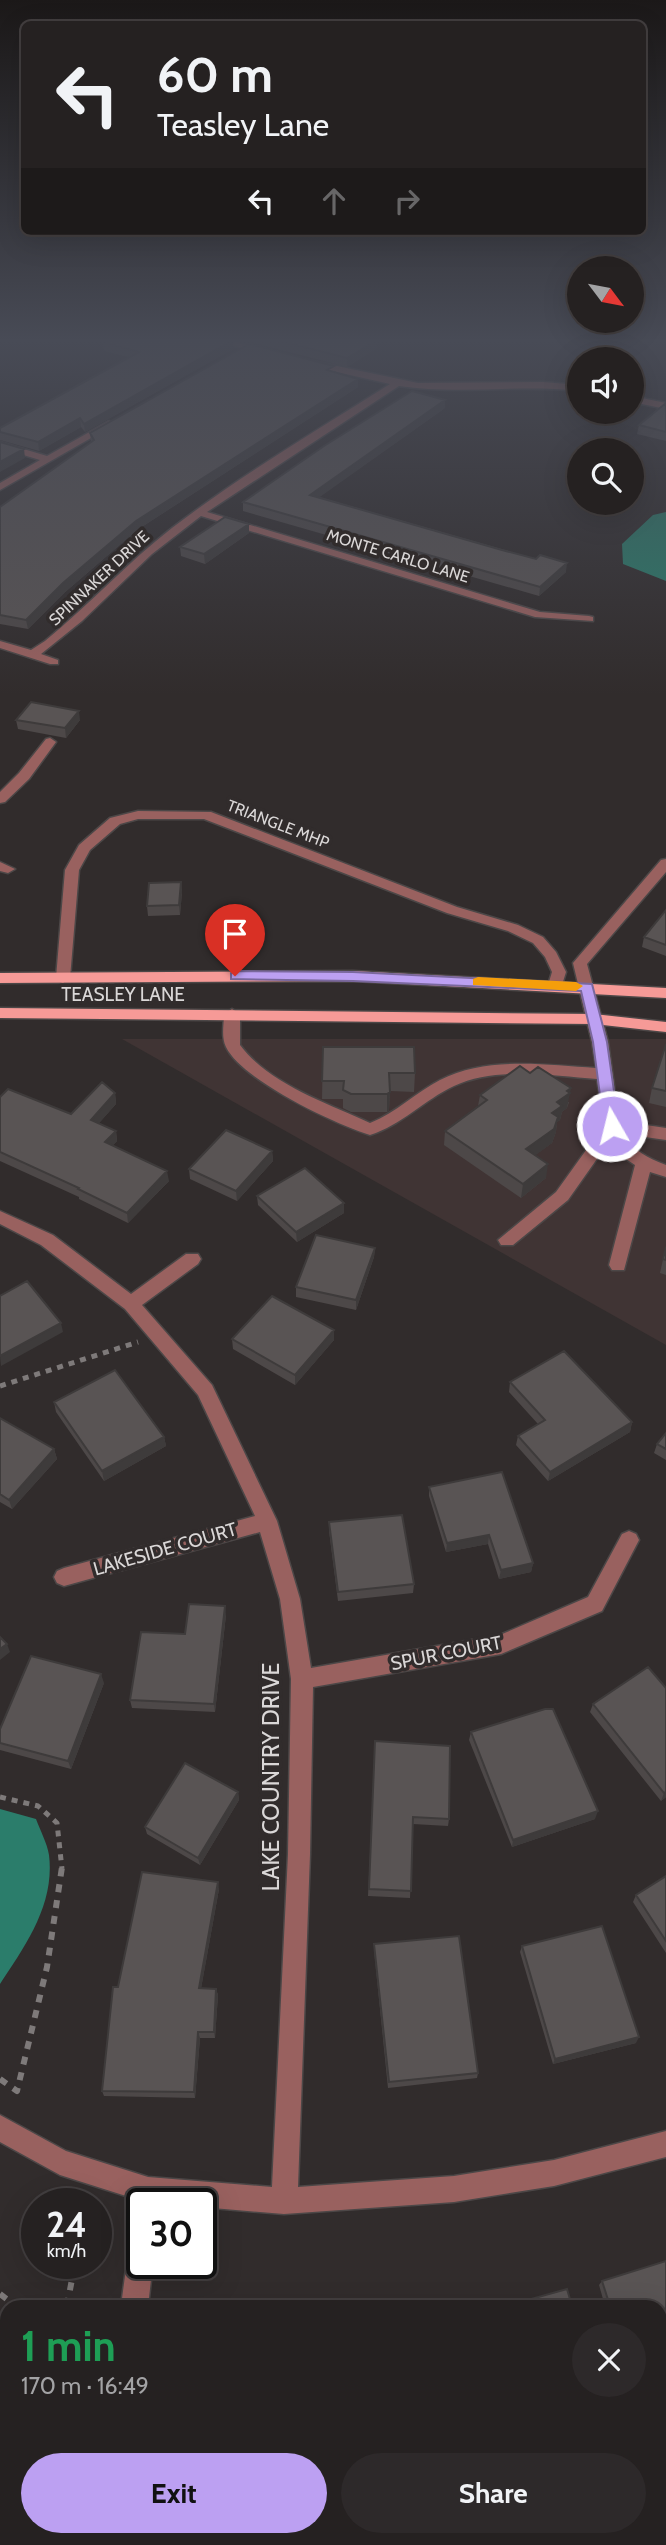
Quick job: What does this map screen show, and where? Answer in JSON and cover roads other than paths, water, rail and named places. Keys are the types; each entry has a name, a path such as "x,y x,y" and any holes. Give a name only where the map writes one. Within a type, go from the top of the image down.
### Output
{"main road":[{"name":"TEASLEY LANE","path":"0,978 353,976 666,993"},
{"name":"TEASLEY LANE","path":"0,1013 594,1019 666,1027"}],"street":[{"path":"40,457 47,459"},
{"path":"0,487 51,457"},
{"name":"SPINNAKER DRIVE","path":"33,654 52,642 148,552 200,513 286,457"},
{"name":"MONTE CARLO LANE","path":"200,513 539,615 589,619"},
{"path":"0,644 54,662"},
{"path":"0,799 24,776 50,742"},
{"name":"TRIANGLE MHP","path":"63,978 72,870 84,848 116,821 138,815 206,815 452,910 513,928 538,940 551,955 559,972 555,985"},
{"path":"666,863 580,963 594,1019 612,1126 626,1152 644,1163 666,1171"},
{"path":"232,1014 231,1043 242,1062 285,1088 370,1129 391,1122 448,1083 476,1073 519,1071 604,1074"},
{"path":"612,1126 666,1134"},
{"path":"507,1240 562,1196 612,1126"},
{"path":"618,1265 644,1163"},
{"name":"LAKE COUNTRY DRIVE","path":"0,1217 47,1240 131,1304 205,1390 267,1521 290,1599 302,1679 299,1854 284,2200"},
{"path":"131,1304 192,1259"},
{"name":"LAKESIDE COURT","path":"64,1577 267,1521"},
{"name":"SPUR COURT","path":"302,1679 501,1644 595,1604 629,1540"},
{"path":"0,2129 60,2162 126,2188"},
{"path":"217,2199 284,2200 454,2189 554,2173 666,2144"},
{"path":"135,2300 138,2279"}]}
